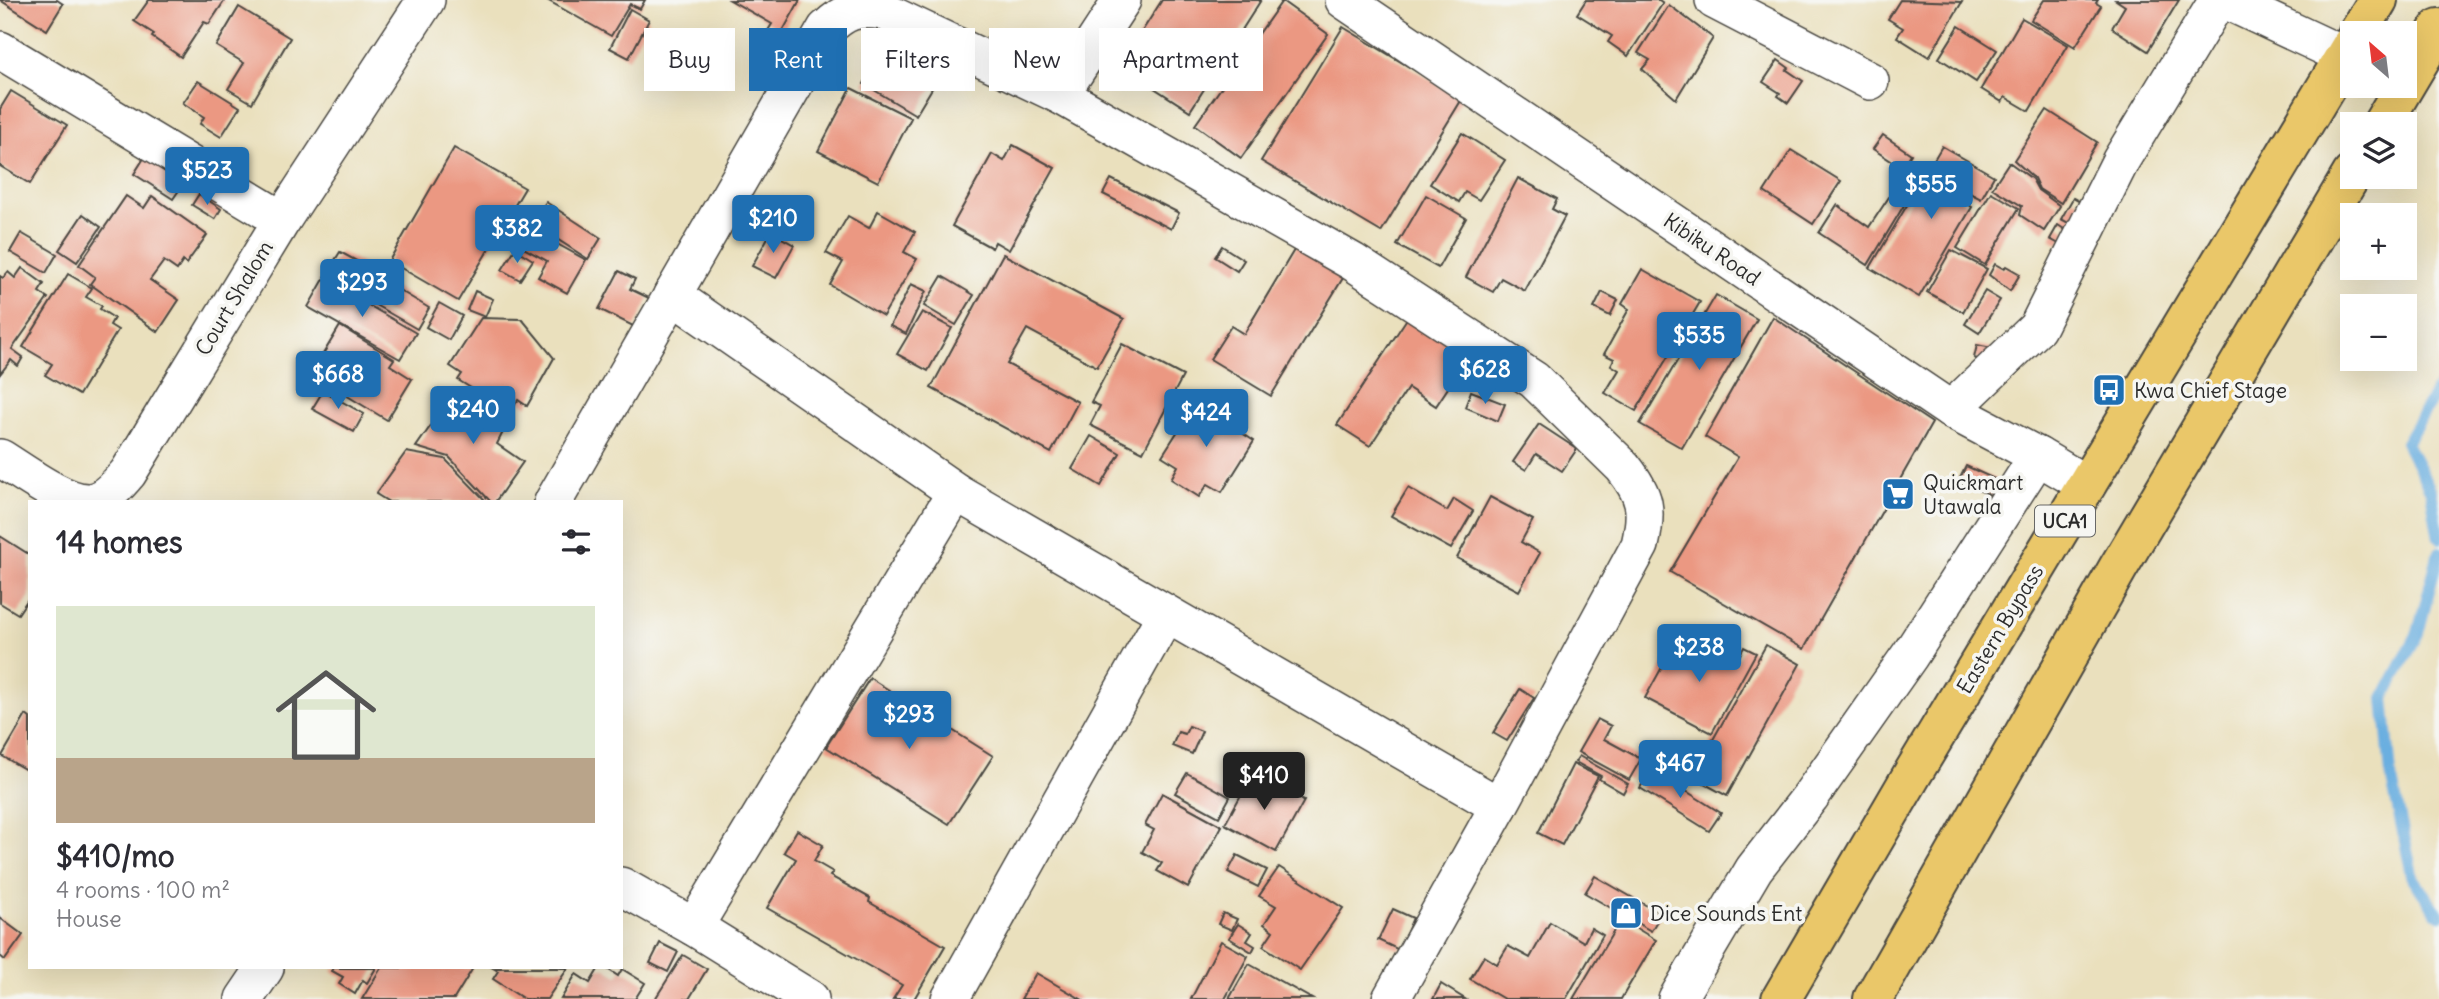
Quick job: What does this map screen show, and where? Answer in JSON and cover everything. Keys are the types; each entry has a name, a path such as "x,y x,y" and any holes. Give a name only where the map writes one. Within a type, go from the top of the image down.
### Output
{"main road":[{"name":"Eastern Bypass","path":"2366,21 2378,0"},
{"path":"2389,112 2439,28"},
{"name":"Eastern Bypass","path":"1781,999 2340,65"},
{"path":"1873,999 2118,568 2343,189"}],"street":[{"name":"Court Shalom","path":"94,500 111,492 128,473 282,220 426,0"},
{"path":"1060,95 1122,0"},
{"name":"Kibiku Road","path":"1344,0 1951,410 2087,485"},
{"path":"1714,0 1870,81"},
{"path":"1951,410 2037,328 2121,160 2218,0"},
{"path":"2225,0 2340,41"},
{"path":"554,500 826,29 841,15 863,8 883,10 1060,95 1353,262 1534,380 1635,482 1644,499 1646,522 1640,545 1391,999"},
{"path":"0,50 282,220"},
{"path":"672,295 956,492 1499,806"},
{"path":"1677,999 1754,869 1810,797 1910,655 2038,456"},
{"name":"Court Shalom","path":"0,458 64,496 81,500"},
{"path":"694,927 956,492"},
{"path":"950,999 1166,614"},
{"path":"623,887 694,927 810,999"},
{"path":"244,999 264,969"}],"building":[{"path":"0,0 57,0 63,4 47,30"},
{"path":"149,0 225,0 209,24 204,22 181,57 134,21"},
{"path":"547,0 645,0 640,9 630,4 611,36"},
{"path":"730,0 800,0 785,28 770,28 772,24"},
{"path":"1162,0 1261,0 1243,28 1144,28"},
{"path":"1586,0 1659,0 1663,3 1628,56 1608,42 1612,36 1577,14"},
{"path":"1900,0 1962,2 1929,57 1897,37 1903,28 1888,19"},
{"path":"2044,0 2098,0 2096,3 2101,6 2075,47 2031,20"},
{"path":"2116,0 2179,0 2148,51 2112,28 2125,6"},
{"path":"1282,1 1328,34 1241,158 1195,125 1219,91 1263,91 1263,28"},
{"path":"1669,5 1713,38 1676,99 1642,69 1650,60 1638,53"},
{"path":"239,7 290,38 252,103 228,89 244,63 216,46"},
{"path":"630,9 649,20 629,58 610,48"},
{"path":"2022,18 2068,45 2029,111 2005,97 2002,102 1981,89"},
{"path":"1959,26 1997,50 1976,82 1939,58"},
{"path":"1343,27 1462,99 1381,232 1261,161"},
{"path":"1778,60 1803,81 1788,103 1778,96 1780,93 1763,82"},
{"path":"198,81 240,107 221,137 200,124 204,117 183,103"},
{"path":"851,88 911,118 878,182 818,151"},
{"path":"11,91 67,125 30,184 0,166 0,109"},
{"path":"876,91 930,91 916,115"},
{"path":"1159,91 1203,91 1190,111"},
{"path":"2047,110 2097,142 2061,203 2039,189 2034,178 2014,160"},
{"path":"1462,133 1505,160 1479,200 1465,192 1459,202 1430,184"},
{"path":"1883,135 1911,154 1902,168 1873,149"},
{"path":"1013,145 1055,168 1009,250 995,242 992,248 952,226 992,154 1004,161"},
{"path":"1942,146 1994,176 1981,199 1966,191 1961,200 1972,207 1919,297 1870,268"},
{"path":"454,148 525,188 458,301 389,261"},
{"path":"1791,150 1841,181 1813,224 1764,192"},
{"path":"146,155 186,180 173,199 134,174"},
{"path":"2009,162 2032,179 2038,190 2060,206 2044,231 2020,215 2022,206 1992,188"},
{"path":"1901,168 1918,182 1868,265 1819,233 1837,205 1869,227 1899,182 1894,178"},
{"path":"1518,178 1557,199 1552,209 1565,216 1525,291 1501,278 1493,292 1466,277"},
{"path":"1111,179 1179,213 1171,229 1103,194"},
{"path":"1991,192 2019,208 1985,265 1957,248"},
{"path":"199,194 221,209 215,219 192,205"},
{"path":"1426,195 1466,218 1438,268 1397,245"},
{"path":"126,196 144,208 152,196 207,235 186,264 183,261 177,270 164,261 150,280 179,300 158,332 90,284 95,277 79,265"},
{"path":"2073,198 2086,205 2074,226 2061,219"},
{"path":"546,202 601,238 588,259 532,223"},
{"path":"878,211 915,232 904,252 917,259 883,316 830,285 843,262 826,253 848,216 869,228"},
{"path":"83,214 101,227 77,262 59,250"},
{"path":"2058,225 2067,231 2059,244 2050,239"},
{"path":"530,229 586,260 567,293 538,277 547,261 520,246"},
{"path":"771,232 794,245 776,278 752,266"},
{"path":"21,233 57,254 46,273 10,252"},
{"path":"1297,245 1346,273 1271,396 1210,359 1231,326 1244,334"},
{"path":"1222,246 1244,260 1237,271 1215,257"},
{"path":"515,249 533,260 520,280 502,270"},
{"path":"1951,250 1987,269 1963,312 1927,292"},
{"path":"340,252 368,267 366,270 429,308 417,329 325,276"},
{"path":"1003,254 1124,319 1097,367 1027,329 1007,364 1078,402 1051,453 931,388"},
{"path":"1995,264 2004,269 2006,266 2020,274 2010,291 1989,275"},
{"path":"22,268 44,284 39,292 48,298 12,349 23,357 18,366 11,360 0,374 0,276 3,278 8,272 15,278"},
{"path":"1642,269 1700,302 1636,411 1605,393 1619,370 1611,365 1614,359 1604,354 1629,309 1622,304"},
{"path":"619,271 635,279 630,289 649,298 635,327 599,309"},
{"path":"68,274 92,288 86,297 102,306 100,309 114,318 110,325 118,330 79,395 45,375 52,364 23,347"},
{"path":"942,276 974,295 956,325 924,306"},
{"path":"324,279 416,333 400,359 308,307"},
{"path":"911,284 926,291 906,334 890,326"},
{"path":"475,291 493,299 485,317 467,310"},
{"path":"1985,291 2000,300 1979,333 1965,324"},
{"path":"1602,292 1618,300 1610,316 1594,308"},
{"path":"1716,295 1757,319 1682,448 1640,424"},
{"path":"439,303 462,316 449,340 426,327"},
{"path":"922,312 952,328 928,371 897,354"},
{"path":"1408,317 1469,356 1436,406 1408,388 1370,446 1337,425"},
{"path":"1773,317 1932,423 1804,649 1670,572 1738,457 1705,437"},
{"path":"481,318 522,319 554,358 527,406 518,400 510,412 458,380 462,374 450,366"},
{"path":"340,326 394,359 390,365 412,379 387,420 311,374"},
{"path":"1122,344 1183,376 1143,452 1090,425 1100,406 1091,402"},
{"path":"1977,345 1992,348 1988,362 1974,358"},
{"path":"323,391 364,414 354,432 312,409"},
{"path":"1471,391 1505,404 1498,421 1465,407"},
{"path":"1195,397 1242,427 1239,431 1254,441 1222,492 1208,484 1199,497 1171,479 1178,466 1162,456 1183,423 1180,421"},
{"path":"448,401 484,404 506,426 497,444 523,462 496,500 489,500 449,457 416,447"},
{"path":"1539,424 1577,449 1562,471 1536,454 1526,470 1513,462"},
{"path":"1091,436 1120,453 1101,486 1072,469"},
{"path":"406,452 445,459 484,499 386,500 376,494"},
{"path":"1966,466 1999,481 1993,496 1958,482"},
{"path":"1408,488 1447,511 1454,499 1473,511 1451,549 1391,516"},
{"path":"1490,497 1533,520 1521,542 1540,553 1519,591 1457,558"},
{"path":"0,536 28,554 28,599 18,614 0,603"},
{"path":"1698,642 1736,662 1744,647 1756,653 1712,733 1645,698 1672,649 1689,658"},
{"path":"1766,645 1800,664 1727,796 1692,777"},
{"path":"870,678 993,756 949,824 826,747"},
{"path":"1520,689 1534,698 1507,741 1493,733"},
{"path":"26,715 28,771 2,756"},
{"path":"1597,719 1611,726 1604,739 1641,759 1629,780 1578,752"},
{"path":"1189,726 1202,731 1192,754 1172,746 1178,732 1185,734"},
{"path":"1579,756 1628,784 1623,793 1599,779 1601,776 1575,762"},
{"path":"1573,764 1598,776 1562,845 1538,833"},
{"path":"1651,769 1721,813 1709,831 1640,788"},
{"path":"1187,773 1230,797 1219,817 1175,793"},
{"path":"1253,773 1304,801 1276,852 1225,824"},
{"path":"1162,793 1222,826 1188,888 1157,871 1162,863 1142,852 1154,830 1145,825"},
{"path":"797,830 823,845 814,861 833,872 830,876 945,946 914,999 893,999 902,985 767,908 796,859 784,852"},
{"path":"1237,855 1267,870 1258,887 1228,872"},
{"path":"1279,867 1343,908 1300,970 1263,946 1273,931 1264,924 1276,906 1259,896"},
{"path":"1595,876 1661,914 1651,931 1585,893"},
{"path":"1393,909 1413,918 1399,950 1378,940"},
{"path":"1223,913 1237,919 1232,930 1218,924"},
{"path":"0,918 23,935 5,960 0,956"},
{"path":"1621,919 1656,940 1621,999 1573,999"},
{"path":"1550,922 1584,942 1591,928 1603,935 1566,999 1504,999 1470,979 1484,956 1497,964 1508,946 1530,958"},
{"path":"1238,924 1252,933 1247,941 1255,946 1252,952 1229,938"},
{"path":"1221,941 1248,956 1225,999 1191,999"},
{"path":"660,943 678,952 668,972 650,963"},
{"path":"683,955 707,969 689,999 655,999"},
{"path":"1249,964 1312,999 1229,999"},
{"path":"375,969 367,983 363,980 355,994 339,984 343,977 332,971"},
{"path":"380,969 472,969 454,999 362,999"},
{"path":"495,969 567,969 547,999 524,999 493,979 498,971"},
{"path":"598,969 608,969 618,976 622,969 645,983 635,999 561,999 576,974 590,983"},
{"path":"1036,973 1081,999 1021,999"},
{"path":"1441,984 1465,999 1433,999"}],"waterway":[{"path":"2439,387 2406,443 2431,491 2439,538"},
{"path":"2439,552 2418,633 2384,698 2391,775 2413,879 2439,915"}],"place":[{"name":"Kwa Chief Stage","path":"2109,390"},
{"name":"Quickmart Utawala","path":"1898,494"},
{"name":"Dice Sounds Ent","path":"1626,913"}]}
